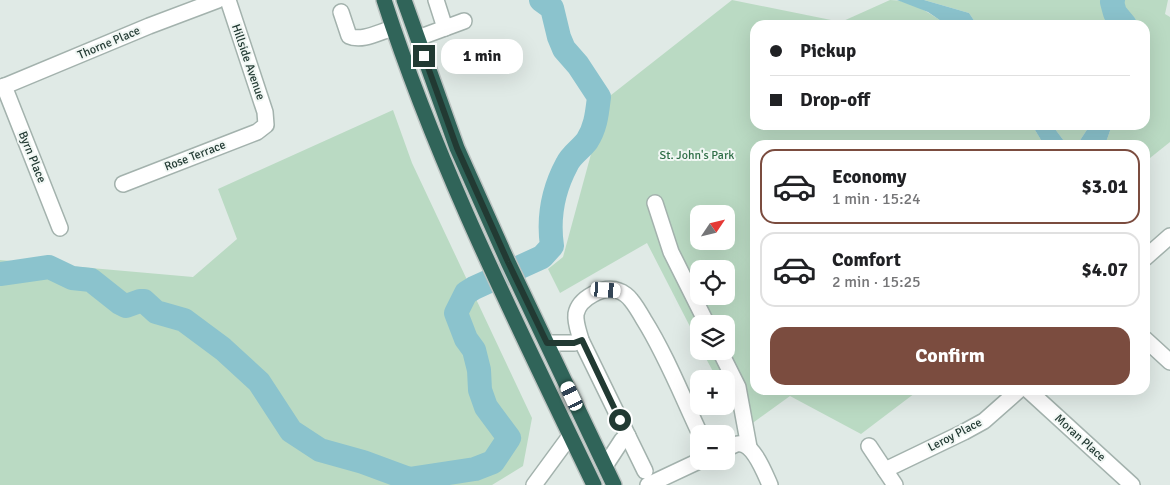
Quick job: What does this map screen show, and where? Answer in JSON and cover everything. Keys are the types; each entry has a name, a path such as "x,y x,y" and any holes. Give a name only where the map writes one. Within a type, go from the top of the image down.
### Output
{"highway":[{"path":"384,0 423,113 448,174 591,483"},
{"path":"404,0 457,148 508,262 614,485"}],"street":[{"name":"Thorne Place","path":"2,87 149,26 218,0"},
{"name":"Hillside Avenue","path":"228,0 265,112 266,125"},
{"path":"438,1 445,28"},
{"path":"341,12 349,36 354,38 363,38 393,28"},
{"path":"418,38 464,21"},
{"name":"Byrn Place","path":"2,87 60,228"},
{"name":"Rose Terrace","path":"123,184 257,132 266,125"},
{"path":"655,203 671,252 702,315"},
{"path":"1150,254 1170,236"},
{"path":"690,464 647,478 576,324 576,313 580,305 587,298 595,293 606,290 619,291 631,300 655,338 696,425"},
{"path":"547,343 574,343 582,340"},
{"path":"1150,344 1170,362"},
{"path":"724,360 738,387 749,447"},
{"name":"Leroy Place","path":"885,470 984,421 1013,395"},
{"name":"Moran Place","path":"1033,395 1132,485"},
{"path":"539,481 570,436"},
{"path":"605,466 622,440 628,436"},
{"path":"735,445 738,444 753,450 770,485"},
{"path":"869,446 894,485"}],"green space":[{"name":"St. John's Park","path":"732,0 831,20 750,20 750,130 1035,130 1041,140 750,140 750,395 912,395 861,434 790,396 743,430 735,414 735,370 712,370 707,360 735,360 735,315 690,315 690,327 647,243 560,293 548,269 563,257 606,99"},
{"path":"890,0 906,2 940,20 845,20"},
{"path":"924,0 1168,0 1165,14 1170,17 1170,142 1150,158 1150,140 1107,140 1110,130 1150,130 1150,20 974,20 969,13"},
{"path":"393,110 412,163 532,418 523,466 492,485 0,485 0,260 193,277 237,239 218,189"},
{"path":"1056,130 1087,130 1080,140 1063,140"}],"water":[{"path":"897,0 924,0 969,13 974,20 940,20 928,12"},
{"path":"1035,130 1056,130 1063,140 1041,140"},
{"path":"1087,130 1110,130 1107,140 1080,140"}],"waterway":[{"path":"0,274 49,267 72,278 91,280 126,306 144,301 156,312 184,320 223,349 259,382 291,431 320,450 363,462 409,479 475,469 493,462 509,438 486,407 480,390 479,370 474,350 466,339 456,313 466,293 542,257 552,246 551,215 558,184 569,161 590,136 596,120 599,97 578,65 564,49 552,8 541,0"},
{"path":"1113,0 1115,13 1121,20"}],"route":[{"path":"424,56 457,148 547,343 574,343 582,340 620,420"}]}
